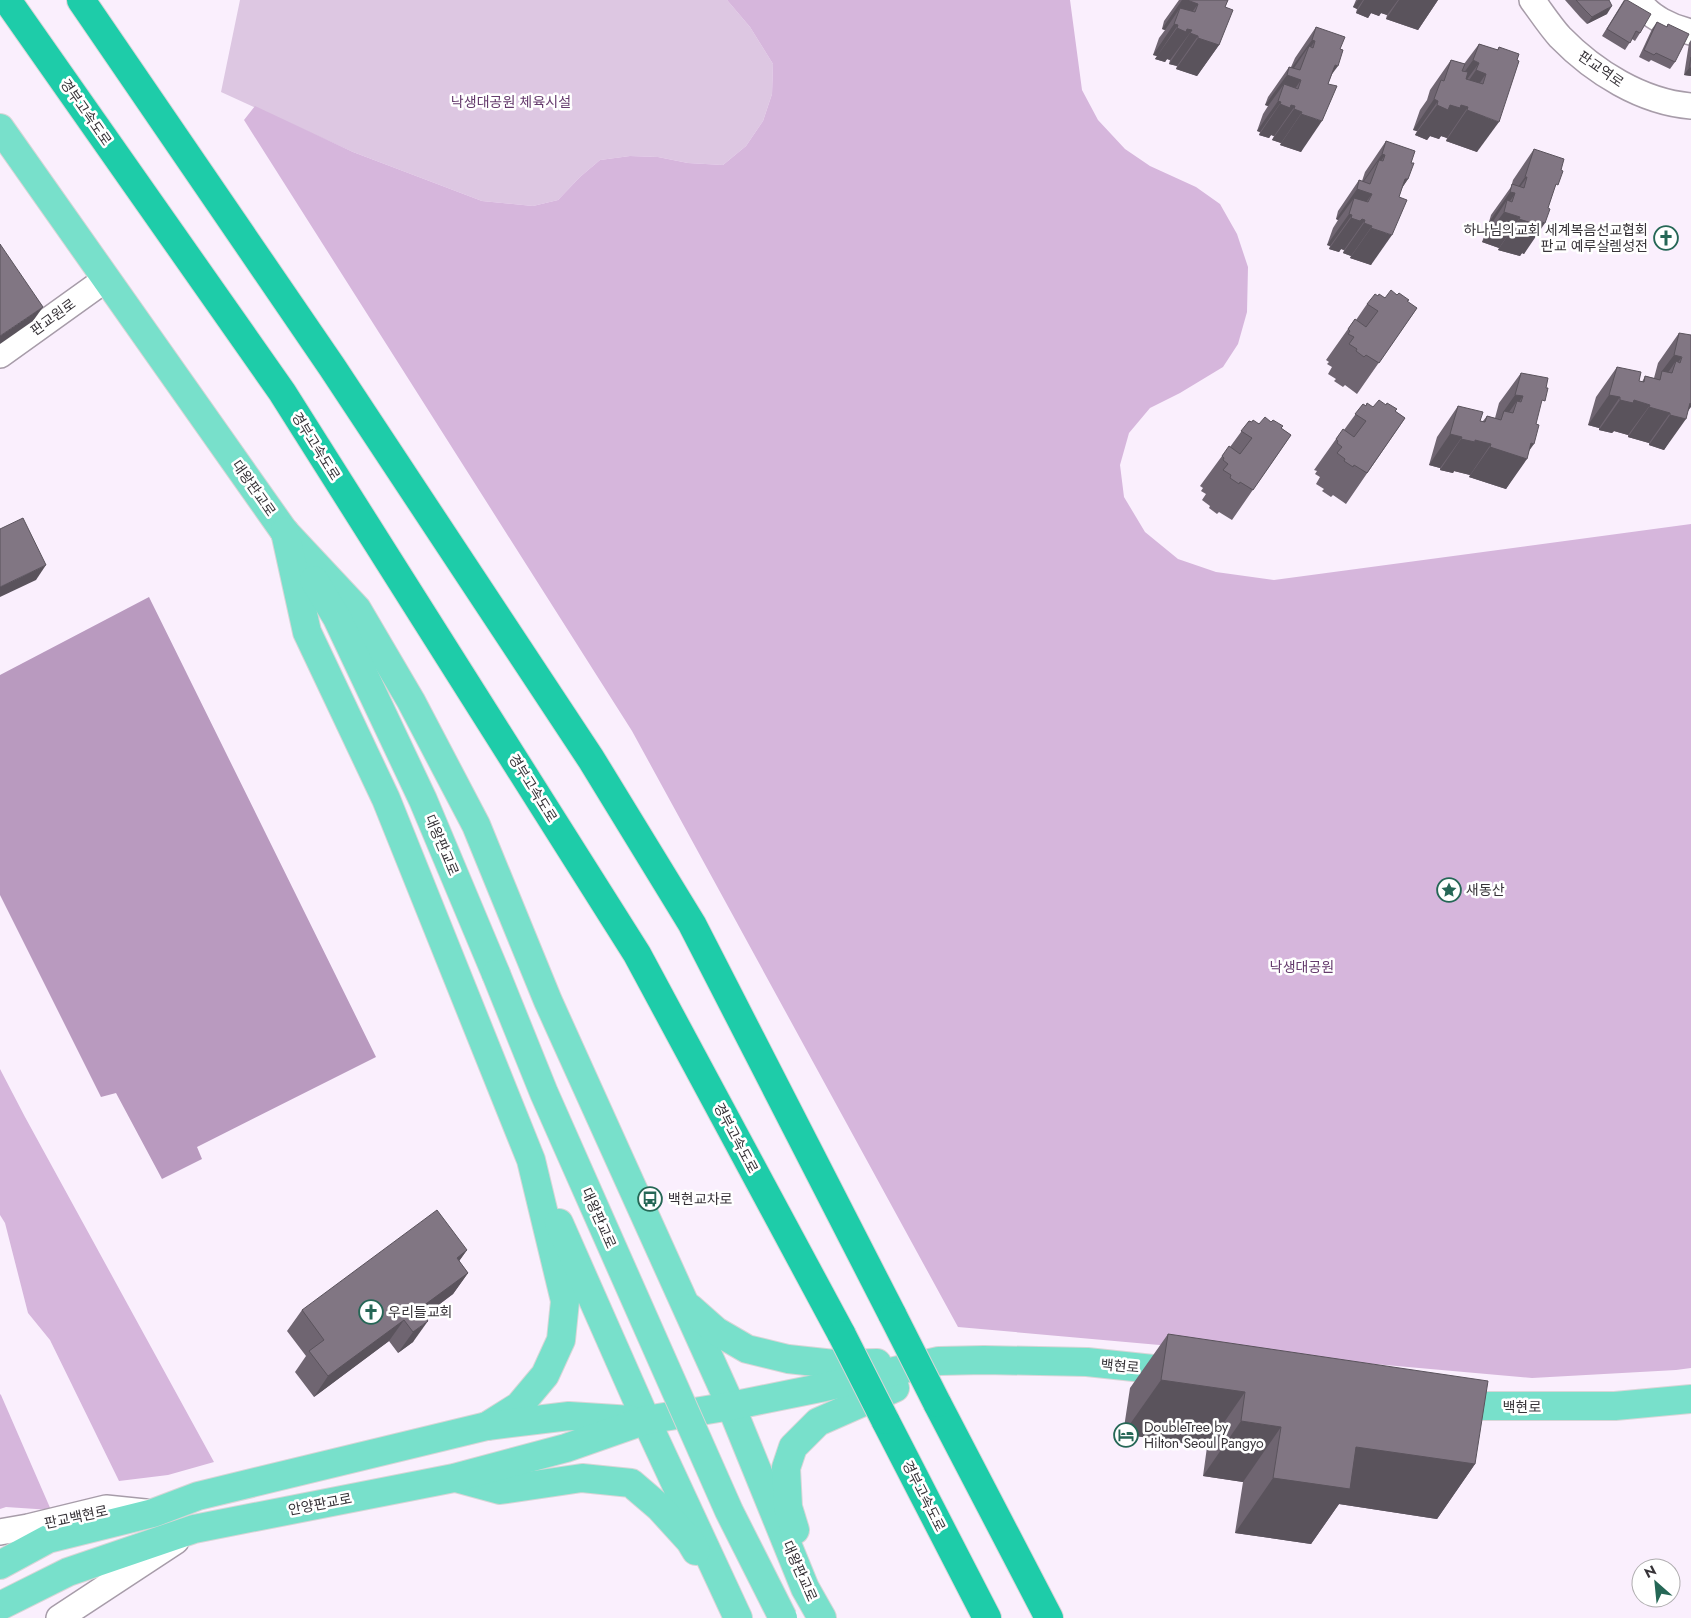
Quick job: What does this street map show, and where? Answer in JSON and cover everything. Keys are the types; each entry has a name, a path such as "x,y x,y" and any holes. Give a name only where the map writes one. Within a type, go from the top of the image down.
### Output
{"highway":[{"name":"경부고속도로","path":"8,0 282,392 637,954 842,1335 987,1618"},
{"path":"81,0 332,367 601,775 692,924 1049,1618"}],"main road":[{"name":"대왕판교로","path":"0,128 284,531 337,618 422,800 544,1093 729,1511 783,1618"},
{"name":"대왕판교로","path":"284,531 357,609 411,701 476,825 548,1001 731,1406 805,1588 822,1618"},
{"path":"284,531 307,632 386,800 531,1160 646,1420 737,1618"},
{"path":"487,1426 519,1406 545,1374 561,1340 565,1301 531,1160"},
{"path":"684,1302 716,1331 747,1350 788,1359 834,1364 938,1361"},
{"path":"805,1588 797,1538 788,1507 786,1468 793,1447 818,1422 900,1386 938,1361"},
{"name":"백현로","path":"731,1406 938,1361 1087,1362 1205,1375"},
{"name":"백현로","path":"1423,1403 1453,1407 1615,1406 1691,1399"},
{"name":"안양판교로","path":"0,1606 68,1572 194,1529 454,1478 566,1448 646,1420 731,1406"},
{"name":"안양판교로","path":"0,1564 48,1539 152,1513 198,1496 487,1426 568,1416 646,1420"},
{"path":"454,1478 500,1490 582,1478 631,1484 659,1507 690,1541 737,1618"}],"street":[{"name":"판교역로","path":"1532,0 1560,37 1610,78 1628,88 1662,100 1691,106"},
{"path":"1639,0 1643,8 1669,25 1691,32"},
{"name":"판교원로","path":"0,355 106,279"},
{"name":"판교백현로","path":"0,1532 106,1508 152,1513"},
{"path":"59,1618 194,1529"}],"green space":[{"name":"낙생대공원 체육시설","path":"240,0 727,0 750,27 773,64 772,94 763,121 746,146 723,165 688,163 658,157 630,156 600,160 558,200 533,206 482,201 353,152 221,92"},
{"name":"낙생대공원","path":"727,0 1070,0 1082,90 1098,120 1125,149 1150,166 1196,187 1220,204 1237,234 1248,267 1247,312 1238,344 1223,367 1180,393 1150,408 1129,433 1120,465 1124,497 1145,532 1178,559 1216,572 1274,580 1691,524 1691,1368 1532,1378 958,1327 632,731 244,120 255,106 353,152 482,201 533,206 558,200 600,160 630,156 658,157 688,163 723,165 746,146 763,121 772,94 773,64 750,27"},
{"path":"0,1069 214,1462 168,1475 119,1481 50,1340 28,1313 5,1223 0,1215"},
{"path":"0,1394 51,1510 6,1507 0,1509"}],"shaded area":[{"path":"149,597 376,1057 197,1147 202,1159 162,1179 116,1093 101,1097 0,895 0,675"}],"building":[{"path":"1187,0 1228,0 1225,7 1233,10 1219,45 1198,38 1198,36 1190,33 1192,30 1187,29 1186,32 1177,28 1178,25 1174,24 1180,8 1195,12 1198,4"},
{"path":"1576,0 1609,0 1612,6 1592,17"},
{"path":"1625,0 1651,14 1640,33 1636,31 1630,43 1607,29"},
{"path":"1657,22 1667,27 1668,24 1689,34 1675,62 1656,53 1654,55 1644,50"},
{"path":"1316,27 1345,37 1340,49 1343,50 1338,66 1335,65 1328,84 1337,86 1322,121 1301,114 1302,112 1294,109 1295,106 1291,105 1290,108 1280,104 1281,102 1278,101 1284,84 1298,89 1301,80 1287,75 1289,67 1300,70 1309,46 1313,48 1315,41 1312,40"},
{"path":"1479,44 1498,50 1499,47 1519,54 1517,60 1519,61 1499,122 1467,110 1468,107 1461,105 1460,108 1450,105 1448,110 1437,105 1438,101 1434,99 1441,80 1444,81 1451,60 1465,64 1462,71 1468,72 1466,79 1483,84 1486,74 1476,70 1479,63 1473,60"},
{"path":"1386,141 1415,151 1411,163 1414,163 1408,179 1405,179 1399,197 1407,200 1392,235 1371,228 1372,226 1364,223 1365,220 1362,219 1360,221 1351,218 1352,215 1349,214 1354,198 1368,202 1372,194 1357,189 1359,180 1370,184 1379,160 1383,161 1385,155 1382,154"},
{"path":"1534,149 1564,159 1561,170 1563,171 1558,185 1556,184 1548,208 1550,209 1545,223 1542,222 1541,226 1504,212 1507,200 1512,202 1515,193 1510,192 1512,184 1524,188 1527,177 1525,177"},
{"path":"0,244 43,307 0,336"},
{"path":"1391,290 1397,295 1399,293 1417,308 1379,363 1366,355 1364,357 1349,344 1354,337 1348,334 1350,331 1348,329 1355,319 1366,327 1378,311 1367,304 1375,294 1385,298"},
{"path":"1679,333 1691,335 1691,404 1686,419 1670,415 1670,413 1634,400 1633,403 1620,400 1620,397 1609,395 1617,367 1641,372 1639,381 1644,382 1645,376 1660,380 1662,371 1672,373 1676,361 1680,363 1682,357 1674,355"},
{"path":"1521,373 1548,378 1545,401 1542,400 1536,424 1539,425 1534,444 1531,443 1527,459 1490,447 1491,444 1461,439 1462,437 1450,434 1458,406 1483,412 1480,421 1485,422 1487,416 1501,420 1504,411 1513,413 1517,401 1521,402 1523,396 1515,395"},
{"path":"1379,400 1397,409 1395,411 1405,418 1367,473 1344,461 1345,459 1337,453 1342,447 1337,443 1336,439 1343,429 1354,437 1366,421 1355,414 1363,404 1366,406 1367,403 1373,407"},
{"path":"1265,417 1271,422 1273,420 1283,426 1281,428 1291,435 1253,490 1230,478 1231,475 1223,470 1228,464 1223,460 1222,456 1229,446 1240,454 1252,438 1241,431 1249,421 1252,422 1253,420 1259,424"},
{"path":"23,518 46,565 0,587 0,529"},
{"name":"우리들교회","path":"437,1210 467,1250 457,1258 468,1273 419,1309 428,1321 413,1332 404,1320 328,1376 309,1351 324,1340 302,1310"},
{"path":"1168,1334 1488,1381 1475,1464 1356,1447 1350,1489 1273,1478 1281,1427 1241,1421 1245,1392 1161,1380"}],"place":[{"name":"하나님의교회 세계복음선교협회 판교 예루살렘성전","path":"1666,238"},
{"name":"새동산","path":"1449,890"},
{"name":"백현교차로","path":"650,1199"},
{"name":"우리들교회","path":"371,1312"},
{"name":"DoubleTree by Hilton Seoul Pangyo","path":"1126,1435"}]}
